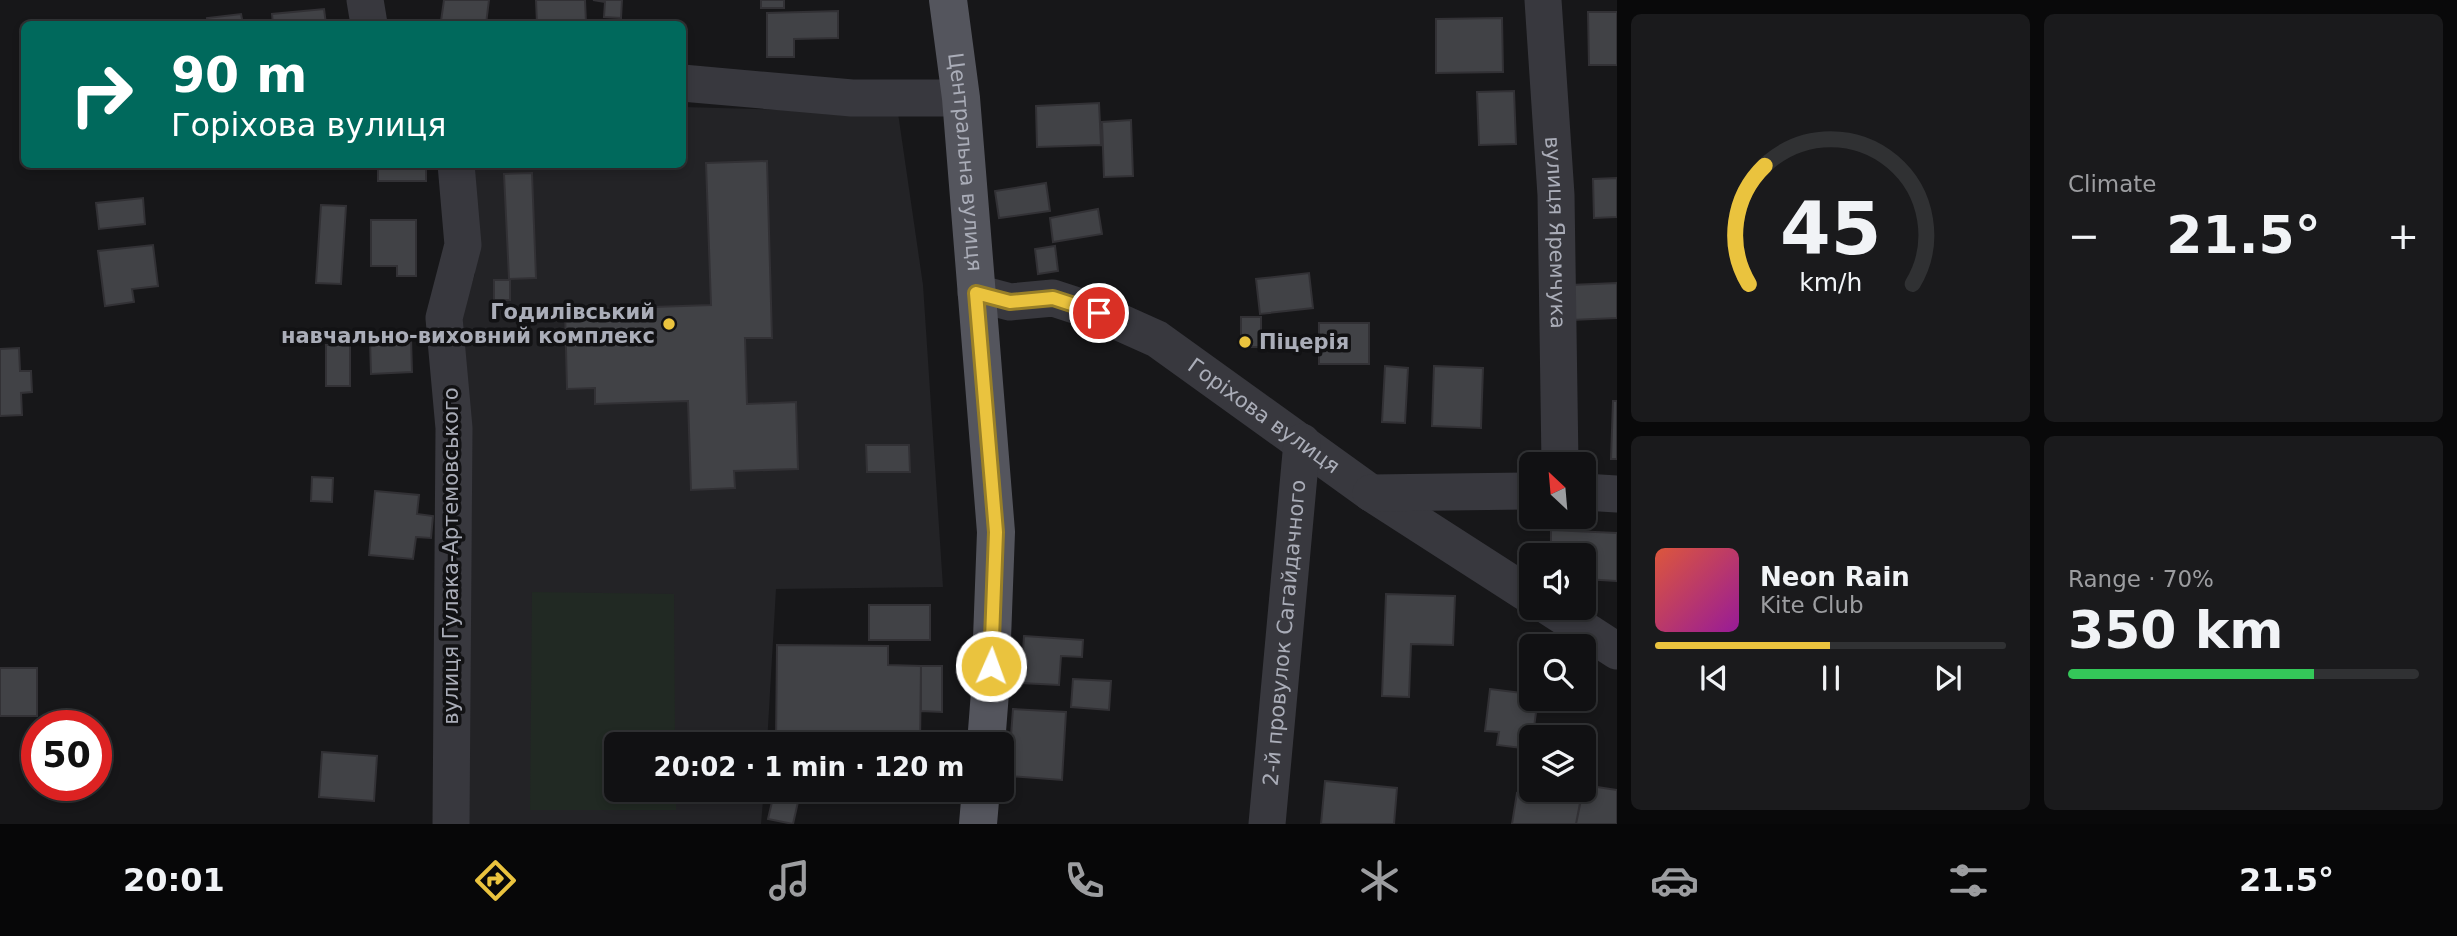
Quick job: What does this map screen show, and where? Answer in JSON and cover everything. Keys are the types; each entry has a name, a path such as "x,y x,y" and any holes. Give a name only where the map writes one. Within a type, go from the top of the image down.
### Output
{"main road":[{"name":"Центральна вулиця","path":"948,0 961,98 996,532 986,732"},
{"path":"978,824 980,802"}],"street":[{"path":"365,0 368,21"},
{"name":"вулиця Яремчука","path":"1543,0 1556,195 1560,452"},
{"path":"686,83 852,98 961,98"},
{"name":"вулиця Гулака-Артемовського","path":"451,824 454,428 444,318 463,245 456,168"},
{"name":"Горіхова вулиця","path":"976,293 1010,302 1053,298 1099,313 1157,339 1371,493 1519,588"},
{"name":"2-й провулок Сагайдачного","path":"1267,824 1302,442"},
{"path":"1371,493 1519,491"},
{"path":"1596,493 1617,494"},
{"path":"1569,620 1617,651"}],"shaded area":[{"path":"686,107 898,113 923,285 943,587 776,589 768,732 604,732 604,802 763,802 761,824 463,824 472,489 458,322 475,274 469,168 686,168"},
{"path":"532,592 674,594 675,732 604,732 604,802 676,802 676,810 530,810"}],"building":[{"path":"444,0 489,0 486,21 441,21"},
{"path":"536,0 585,0 586,21 537,21"},
{"path":"593,0 622,0 621,18 604,17 605,2"},
{"path":"761,0 784,0 784,8 761,8"},
{"path":"324,9 326,21 273,21 272,14"},
{"path":"838,11 838,38 794,39 794,57 767,57 767,13"},
{"path":"1588,12 1617,12 1617,65 1589,65"},
{"path":"241,14 242,21 208,21 207,18"},
{"path":"1502,18 1503,72 1436,73 1436,19"},
{"path":"1514,91 1516,144 1479,145 1477,92"},
{"path":"1099,103 1101,145 1037,147 1036,106"},
{"path":"1131,120 1133,176 1104,177 1102,122"},
{"name":"Годилівський навчально-виховний комплекс","path":"767,161 772,338 745,338 747,404 796,402 798,469 734,471 735,488 691,490 688,401 595,404 595,388 567,389 565,310 711,305 706,163"},
{"path":"378,168 426,168 426,181 378,181"},
{"path":"532,173 536,278 509,279 504,174"},
{"path":"1617,178 1617,217 1594,218 1593,179"},
{"path":"1046,183 1050,211 999,218 995,191"},
{"path":"143,198 145,224 99,229 96,203"},
{"path":"321,205 346,206 341,284 316,283"},
{"path":"1098,209 1102,234 1053,242 1050,218"},
{"path":"371,220 416,220 416,276 397,276 397,266 371,266"},
{"path":"153,245 158,286 132,289 134,302 105,306 98,251"},
{"path":"1055,246 1058,271 1038,274 1035,249"},
{"path":"1309,273 1313,308 1260,314 1256,279"},
{"path":"494,280 510,280 510,300 494,300"},
{"path":"1617,283 1617,318 1571,320 1570,285"},
{"path":"1241,317 1261,317 1261,347 1241,347"},
{"path":"1319,323 1369,323 1369,364 1319,364"},
{"path":"411,338 412,372 371,374 370,340"},
{"path":"326,345 350,345 350,386 326,386"},
{"path":"19,348 20,371 31,371 32,392 21,393 22,415 0,416 0,349"},
{"path":"1385,366 1408,368 1405,423 1382,422"},
{"path":"1434,366 1483,368 1481,428 1432,426"},
{"path":"1613,401 1617,401 1617,459 1611,459"},
{"path":"866,445 909,445 910,472 867,472"},
{"path":"312,477 333,478 332,502 311,501"},
{"path":"375,491 419,495 417,514 433,516 431,538 416,537 413,559 369,555"},
{"path":"1551,530 1617,533 1617,581 1596,580 1596,543 1551,543"},
{"path":"1386,594 1455,596 1453,645 1411,644 1409,697 1382,696"},
{"path":"869,605 930,605 930,640 869,640"},
{"path":"1024,636 1083,640 1082,657 1061,656 1059,685 1021,683"},
{"path":"777,645 888,646 888,665 921,666 920,732 776,732"},
{"path":"921,666 942,666 942,712 921,711"},
{"path":"0,668 37,668 37,710 21,710 21,716 0,716"},
{"path":"1073,679 1111,681 1109,710 1071,707"},
{"path":"1490,689 1519,693 1519,711 1536,711 1534,725 1519,725 1519,748 1497,745 1499,732 1485,731"},
{"path":"1013,709 1066,712 1062,780 1014,776 1014,732 1011,732"},
{"path":"322,752 377,756 374,801 319,797"},
{"path":"1325,781 1397,788 1394,824 1321,824"},
{"path":"1596,787 1617,790 1617,824 1576,824 1581,802 1596,802"},
{"path":"1517,793 1519,802 1580,803 1576,824 1512,824"},
{"path":"772,802 798,802 793,824 768,819"}],"place":[{"name":"Годилівський навчально-виховний комплекс","path":"669,324"},
{"name":"Піцерія","path":"1245,342"}],"route":[{"path":"991,666 996,532 976,293 1010,302 1053,298 1099,313"}]}
